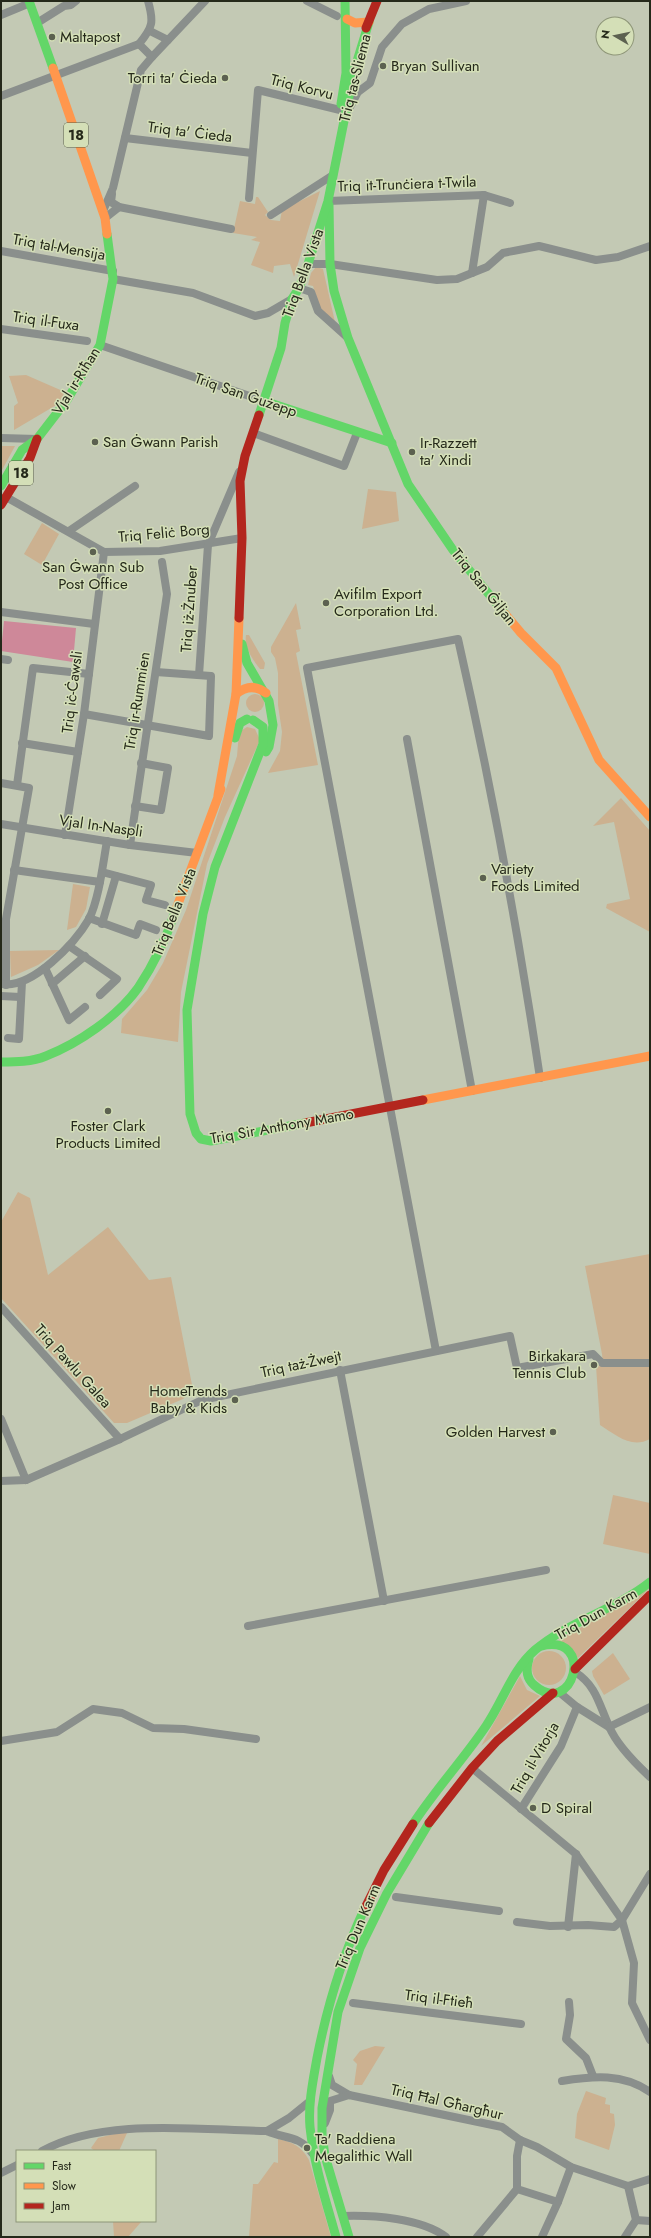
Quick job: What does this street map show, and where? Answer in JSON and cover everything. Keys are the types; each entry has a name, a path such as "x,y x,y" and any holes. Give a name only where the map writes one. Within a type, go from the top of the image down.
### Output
{"main road":[{"path":"343,112 346,73 347,19 345,1"},
{"name":"Triq tas-Sliema","path":"346,73 377,1"},
{"name":"18","path":"30,2 104,214 113,275"},
{"path":"347,19 355,24 369,22"},
{"name":"Triq tas-Sliema","path":"341,134 343,112 369,22"},
{"name":"Triq Bella Vista","path":"218,795 236,694 242,538 240,481 253,433 281,348 285,323 292,299 299,288 308,264 328,200 341,134"},
{"name":"Triq San Ġiljan","path":"328,200 330,209 330,264 334,290 348,338 408,484 453,550 521,633 556,668 599,760 650,818"},
{"name":"Vjal ir-Riħan","path":"1,486 22,450 37,439 68,400 100,345 113,275"},
{"name":"Triq San Ġużepp","path":"264,401 392,444"},
{"name":"Vjal ir-Riħan","path":"1,505 30,458 37,439"},
{"name":"Triq Bella Vista","path":"239,636 247,663 268,697"},
{"path":"236,694 241,690 252,687 263,690 268,697 267,712 264,716 240,723 237,730"},
{"name":"Triq Sir Anthony Mamo","path":"247,786 269,747 273,725 268,697"},
{"path":"235,704 240,714 250,719"},
{"name":"Triq Bella Vista","path":"1,1062 19,1062 45,1057 51,1054 82,1037 112,1015 137,989 163,946 230,766 237,730 235,704"},
{"name":"Triq Sir Anthony Mamo","path":"250,719 263,727 263,744 215,867 203,914 187,1010 190,1114 196,1133 201,1139 211,1141 650,1056"},
{"name":"Triq Dun Karm","path":"336,2237 314,2155 310,2101 325,2020 336,1978 348,1944 377,1882 416,1818 486,1725 518,1668 541,1646 560,1632 613,1605 650,1582"},
{"name":"Triq Dun Karm","path":"349,2237 325,2156 322,2134 324,2090 338,2012 360,1948 387,1893 426,1826 472,1768 497,1741 556,1692 567,1688 572,1681 575,1671 650,1595"},
{"name":"Triq Dun Karm","path":"541,1646 552,1644 567,1650 572,1656 575,1671"},
{"path":"528,1658 526,1667 530,1682 540,1690 556,1692"}],"street":[{"path":"1,96 139,44 150,31 153,18 148,1"},
{"path":"104,214 113,188 141,70 205,1"},
{"path":"307,1 337,16"},
{"path":"343,112 358,92 370,83 382,47 402,24 429,8 466,1"},
{"path":"1,15 30,2"},
{"path":"37,23 64,6 74,3"},
{"path":"150,31 168,40"},
{"path":"139,44 152,57"},
{"name":"Triq Korvu","path":"252,153 258,90 343,112"},
{"name":"Triq ta' Ċieda","path":"125,138 252,153"},
{"path":"249,198 252,153"},
{"path":"271,215 333,175"},
{"path":"97,194 105,193 113,188"},
{"path":"113,188 112,202 119,207 231,228"},
{"path":"472,273 484,195"},
{"name":"Triq it-Trunċiera t-Twila","path":"328,200 484,195 510,203"},
{"path":"104,214 119,207"},
{"path":"308,264 330,264 437,280 457,279 487,267 503,253 539,246 596,260 618,257 650,246"},
{"name":"Triq tal-Mensija","path":"1,251 193,293 255,316 268,313 292,299"},
{"name":"Triq San Ġiljan","path":"299,288 311,292 318,311 348,338"},
{"name":"Triq il-Fuxa","path":"1,329 87,341"},
{"name":"Triq San Ġużepp","path":"100,345 264,401"},
{"path":"253,433 344,466 357,433"},
{"path":"1,438 37,439"},
{"name":"Triq Bella Vista","path":"208,545 246,456"},
{"path":"69,531 135,486"},
{"name":"Triq Feliċ Borg","path":"6,497 104,552 160,551 208,545 242,538"},
{"name":"Triq iż-Żnuber","path":"199,675 208,545"},
{"name":"Triq iċ-Ċawsli","path":"65,835 84,714 104,552"},
{"name":"Triq ir-Rummien","path":"130,845 167,594 162,562"},
{"path":"1,612 94,624"},
{"path":"436,1351 416,1239 388,1107 307,668 458,639 485,760 525,979 540,1078"},
{"path":"17,785 33,668 89,674"},
{"path":"84,714 209,736 210,676 156,672"},
{"path":"407,739 472,1091"},
{"path":"22,743 78,752"},
{"path":"135,806 161,810 168,768 141,763"},
{"path":"1,783 29,788 14,870 3,918 3,984 22,982 45,968 69,946 89,918 100,882 107,841"},
{"name":"Vjal In-Naspli","path":"1,824 130,845 197,853"},
{"path":"14,870 100,882"},
{"path":"102,872 151,885 146,900 166,905"},
{"path":"102,924 116,876"},
{"path":"89,918 102,924 136,934 140,924 156,930"},
{"path":"69,946 117,979 100,995"},
{"path":"52,984 84,956"},
{"path":"45,968 69,1020 85,1007"},
{"path":"8,1038 19,1039 20,996 22,982"},
{"path":"1,996 20,996"},
{"name":"Triq Pawlu Galea","path":"2,1311 120,1439"},
{"name":"Triq taż-Żwejt","path":"1,1480 26,1480 120,1439 202,1400 340,1370 510,1336 517,1368 593,1354 602,1363 650,1363"},
{"path":"340,1370 384,1601"},
{"path":"1,1419 26,1480"},
{"path":"248,1626 546,1570"},
{"path":"575,1671 587,1680 603,1708 609,1727 634,1762 650,1777"},
{"path":"556,1692 609,1727"},
{"name":"Triq il-Vitorja","path":"577,1707 561,1746 521,1810 576,1854 622,1920 634,1963 632,2003 649,2036"},
{"path":"609,1727 649,1709"},
{"path":"1,1740 58,1732 93,1710 122,1713 153,1728 184,1729 256,1739"},
{"path":"472,1768 521,1810"},
{"path":"568,1926 576,1854"},
{"path":"517,1922 568,1926 588,1925 614,1927 622,1920 650,1874"},
{"path":"396,1897 499,1911"},
{"path":"569,2002 570,2015 566,2039 586,2058 593,2076"},
{"name":"Triq il-Ftieħ","path":"353,2003 521,2024"},
{"name":"Triq Ħal Għargħur","path":"327,2070 332,2085 350,2094 502,2127 520,2140 537,2147 571,2167 628,2186"},
{"path":"562,2080 593,2076 609,2076 634,2083 650,2092"},
{"path":"322,2134 330,2110 330,2101 350,2094"},
{"path":"267,2131 289,2118 310,2101"},
{"path":"45,2150 71,2140 112,2130 155,2128 267,2131 276,2135 291,2137 306,2145 314,2155"},
{"path":"477,2237 517,2189 517,2156 520,2140"},
{"path":"1,2173 16,2166"},
{"path":"542,2237 558,2202 571,2167"},
{"path":"625,2237 636,2220 628,2186 650,2179"},
{"path":"517,2189 558,2202"},
{"path":"343,2216 406,2221 440,2233 446,2237"},
{"path":"636,2220 650,2221"}],"shaded area":[{"path":"320,191 294,277 290,264 274,266 273,273 251,265 260,242 251,240 257,237 233,233 240,201 255,204 256,197 258,197 268,212 265,215 271,220 280,221 282,210"},
{"path":"316,267 323,269 335,322 320,308 313,286 308,285 311,273"},
{"path":"26,375 65,392 58,404 14,430 14,406 18,403 9,376"},
{"path":"1,446 15,446 1,472"},
{"path":"368,489 396,492 399,521 362,529"},
{"path":"42,523 59,534 42,565 24,554"},
{"path":"296,603 301,629 296,630 300,651 296,653 318,765 268,773 280,751 282,732 278,705 278,673 275,658 271,652 271,647"},
{"path":"4,621 76,628 73,662 1,651"},
{"path":"246,635 249,635 265,663 264,669 260,669 249,653 246,644"},
{"path":"255,694 261,697 264,703 261,709 255,712 249,709 246,703 249,697"},
{"path":"247,727 255,729 260,740 225,817 207,864 181,992 178,1042 121,1033 122,1019 147,990 163,963 186,910 237,756 239,732"},
{"path":"621,798 650,831 650,932 606,908 607,904 630,899 614,822 593,826"},
{"path":"73,884 90,887 86,909 76,927 67,930"},
{"path":"59,950 38,965 11,977 10,951"},
{"path":"18,1192 30,1198 48,1275 108,1227 149,1280 171,1277 193,1390 183,1399 127,1423 114,1423 1,1298 1,1222"},
{"path":"650,1254 650,1439 643,1442 630,1442 624,1440 600,1425 596,1366 603,1364 585,1266"},
{"path":"613,1495 650,1503 650,1554 603,1544"},
{"path":"650,1588 578,1658 559,1640"},
{"path":"549,1651 561,1656 566,1668 561,1680 549,1685 537,1680 532,1668 537,1656"},
{"path":"613,1653 630,1679 604,1695 593,1676 592,1671"},
{"path":"520,1676 527,1690 540,1696 481,1746"},
{"path":"375,2046 385,2047 362,2085 354,2085 357,2064 353,2060 360,2051"},
{"path":"586,2091 606,2098 605,2104 610,2105 610,2113 614,2114 615,2125 609,2150 575,2138 577,2114"},
{"path":"118,2133 127,2133 119,2150 94,2150 91,2148 98,2138"},
{"path":"278,2139 300,2148 309,2160 331,2237 249,2237 253,2184 258,2184 274,2162 278,2163"},
{"path":"113,2222 141,2222 128,2237 114,2237"}],"traffic: fast":[{"path":"29,1 53,68"},
{"path":"341,104 346,73 345,1"},
{"path":"259,415 281,348 285,323 292,299 299,288 308,264 328,201 354,71 369,22"},
{"path":"329,205 330,264 334,291 348,338 408,484 453,550 505,614"},
{"path":"1,486 22,450 37,439 67,400 100,345 113,279 107,234"},
{"path":"264,401 392,443"},
{"path":"242,644 247,663 269,701 273,725 269,747 266,752"},
{"path":"235,738 240,723 247,719"},
{"path":"253,720 263,727 263,744 215,867 203,914 187,1010 190,1114 196,1133 201,1139 211,1141 305,1123"},
{"path":"1,1062 29,1061 59,1051 108,1019 129,999 144,979 168,932 175,912"},
{"path":"413,1824 430,1799 486,1726 514,1676 527,1658 535,1650 562,1631 622,1600 650,1582"},
{"path":"529,1659 527,1673 529,1679 534,1685 548,1693 559,1692 568,1685 573,1674 574,1662 569,1652 558,1645 541,1646"},
{"path":"349,2237 325,2156 322,2134 322,2108 338,2012 360,1948 387,1893 429,1823"},
{"path":"336,2237 314,2155 310,2127 310,2101 317,2058 330,2001 342,1964 364,1910"}],"traffic: slow":[{"path":"347,19 355,23 369,22"},
{"path":"53,68 105,218 107,234"},
{"path":"505,614 521,633 556,668 599,760 650,817"},
{"path":"218,795 236,694 239,618"},
{"path":"236,694 247,688 255,688 266,693"},
{"path":"175,912 221,789"},
{"path":"423,1100 650,1056"}],"traffic: jam":[{"path":"366,28 377,1"},
{"path":"239,618 242,538 240,481 245,456 259,415"},
{"path":"1,505 30,458 37,439"},
{"path":"305,1123 423,1100"},
{"path":"575,1669 650,1595"},
{"path":"429,1823 472,1768 497,1741 553,1693"},
{"path":"364,1910 384,1870 413,1824"}],"place":[{"name":"Maltapost","path":"52,37"},
{"name":"Bryan Sullivan","path":"383,66"},
{"name":"Torri ta' Ċieda","path":"225,78"},
{"name":"San Ġwann Parish","path":"95,442"},
{"name":"Ir-Razzett ta' Xindi","path":"412,452"},
{"name":"San Ġwann Sub Post Office","path":"93,552"},
{"name":"Avifilm Export Corporation Ltd.","path":"326,603"},
{"name":"Variety Foods Limited","path":"483,878"},
{"name":"Foster Clark Products Limited","path":"108,1111"},
{"name":"Birkakara Tennis Club","path":"594,1365"},
{"name":"HomeTrends Baby & Kids","path":"235,1400"},
{"name":"Golden Harvest","path":"553,1432"},
{"name":"D Spiral","path":"533,1808"},
{"name":"Ta' Raddiena Megalithic Wall","path":"307,2148"}]}
